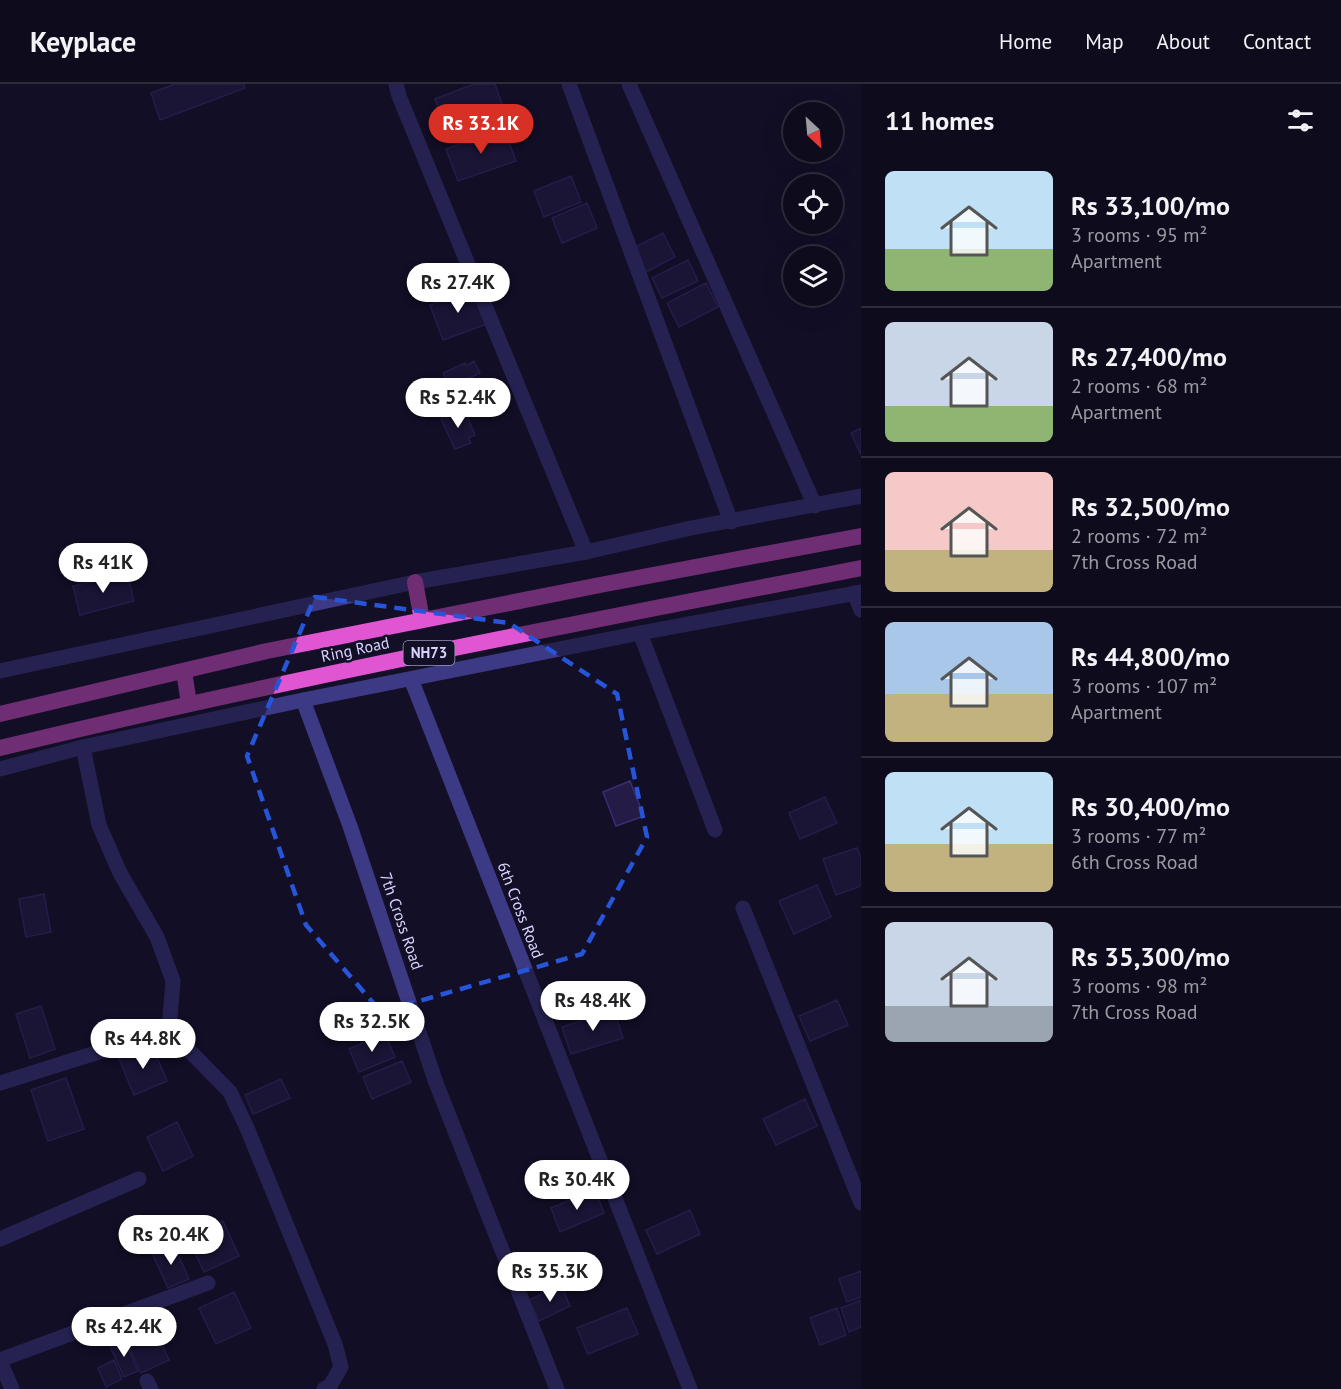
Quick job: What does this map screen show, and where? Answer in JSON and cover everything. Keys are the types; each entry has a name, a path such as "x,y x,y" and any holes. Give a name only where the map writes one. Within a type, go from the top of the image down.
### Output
{"highway":[{"name":"Ring Road","path":"0,714 267,651 861,536"},
{"name":"Ring Road","path":"0,748 189,704 404,658 861,568"},
{"path":"415,582 422,620"},
{"path":"184,671 189,704"}],"street":[{"path":"396,84 586,552"},
{"path":"569,84 731,522"},
{"path":"629,84 815,506"},
{"path":"0,671 415,582 586,552 691,528 861,496"},
{"path":"0,769 83,747 303,700 640,633 858,593 861,610"},
{"path":"640,633 715,830"},
{"name":"6th Cross Road","path":"411,679 690,1389"},
{"name":"7th Cross Road","path":"303,700 350,826 436,1083 557,1389"},
{"path":"83,747 99,825 120,873 157,937 173,981 169,1030 230,1092 247,1128 335,1344 341,1367 330,1386 324,1389"},
{"path":"743,908 861,1203"},
{"path":"0,1083 169,1030"},
{"path":"0,1239 139,1179"},
{"path":"12,1389 0,1361 207,1283"}],"highlighted area":[{"path":"315,597 509,623 617,694 647,837 582,954 381,1012 306,925 247,756"}],"building":[{"path":"175,84 244,84 245,88 160,120 151,93"},
{"path":"474,84 495,84 504,110 447,132 435,99"},
{"path":"504,129 516,161 458,181 446,149"},
{"path":"571,176 581,202 544,217 534,191"},
{"path":"587,203 597,228 562,243 552,218"},
{"path":"663,233 675,257 644,273 631,249"},
{"path":"688,260 698,281 662,298 652,278"},
{"path":"706,283 718,307 679,327 667,303"},
{"path":"473,288 487,324 443,340 430,305"},
{"path":"474,361 480,373 465,380 469,390 480,385 487,399 479,403 478,400 461,409 443,373"},
{"path":"460,411 462,415 466,414 475,435 468,438 471,443 455,449 441,419"},
{"path":"861,428 861,455 851,433"},
{"path":"127,573 134,601 80,615 73,586"},
{"path":"630,781 644,816 616,826 603,792"},
{"path":"825,797 837,823 800,839 789,813"},
{"path":"857,848 861,858 861,886 836,895 823,859"},
{"path":"817,885 831,917 794,934 779,901"},
{"path":"44,894 51,932 26,937 19,899"},
{"path":"837,1000 848,1025 810,1041 799,1016"},
{"path":"41,1006 55,1049 30,1058 16,1014"},
{"path":"614,1010 623,1038 571,1054 562,1027"},
{"path":"385,1034 395,1057 359,1072 349,1049"},
{"path":"152,1045 167,1081 134,1095 119,1059"},
{"path":"402,1061 411,1082 372,1099 363,1077"},
{"path":"66,1078 84,1129 48,1141 31,1090"},
{"path":"281,1079 290,1098 253,1114 245,1095"},
{"path":"805,1099 817,1126 776,1145 763,1119"},
{"path":"177,1122 193,1156 163,1171 147,1137"},
{"path":"595,1190 604,1213 560,1232 551,1208"},
{"path":"690,1210 700,1234 657,1254 646,1230"},
{"path":"223,1221 239,1256 204,1272 188,1238"},
{"path":"173,1243 189,1279 168,1288 152,1253"},
{"path":"861,1271 861,1297 847,1302 839,1279"},
{"path":"561,1285 570,1306 539,1321 529,1300"},
{"path":"234,1292 251,1328 216,1344 199,1308"},
{"path":"861,1300 861,1327 849,1332 841,1308"},
{"path":"627,1308 638,1334 588,1354 577,1328"},
{"path":"837,1308 846,1335 820,1345 810,1318"},
{"path":"152,1324 169,1360 141,1373 124,1336"},
{"path":"123,1338 138,1371 124,1377 109,1344"},
{"path":"114,1360 122,1379 106,1387 98,1368"}]}
